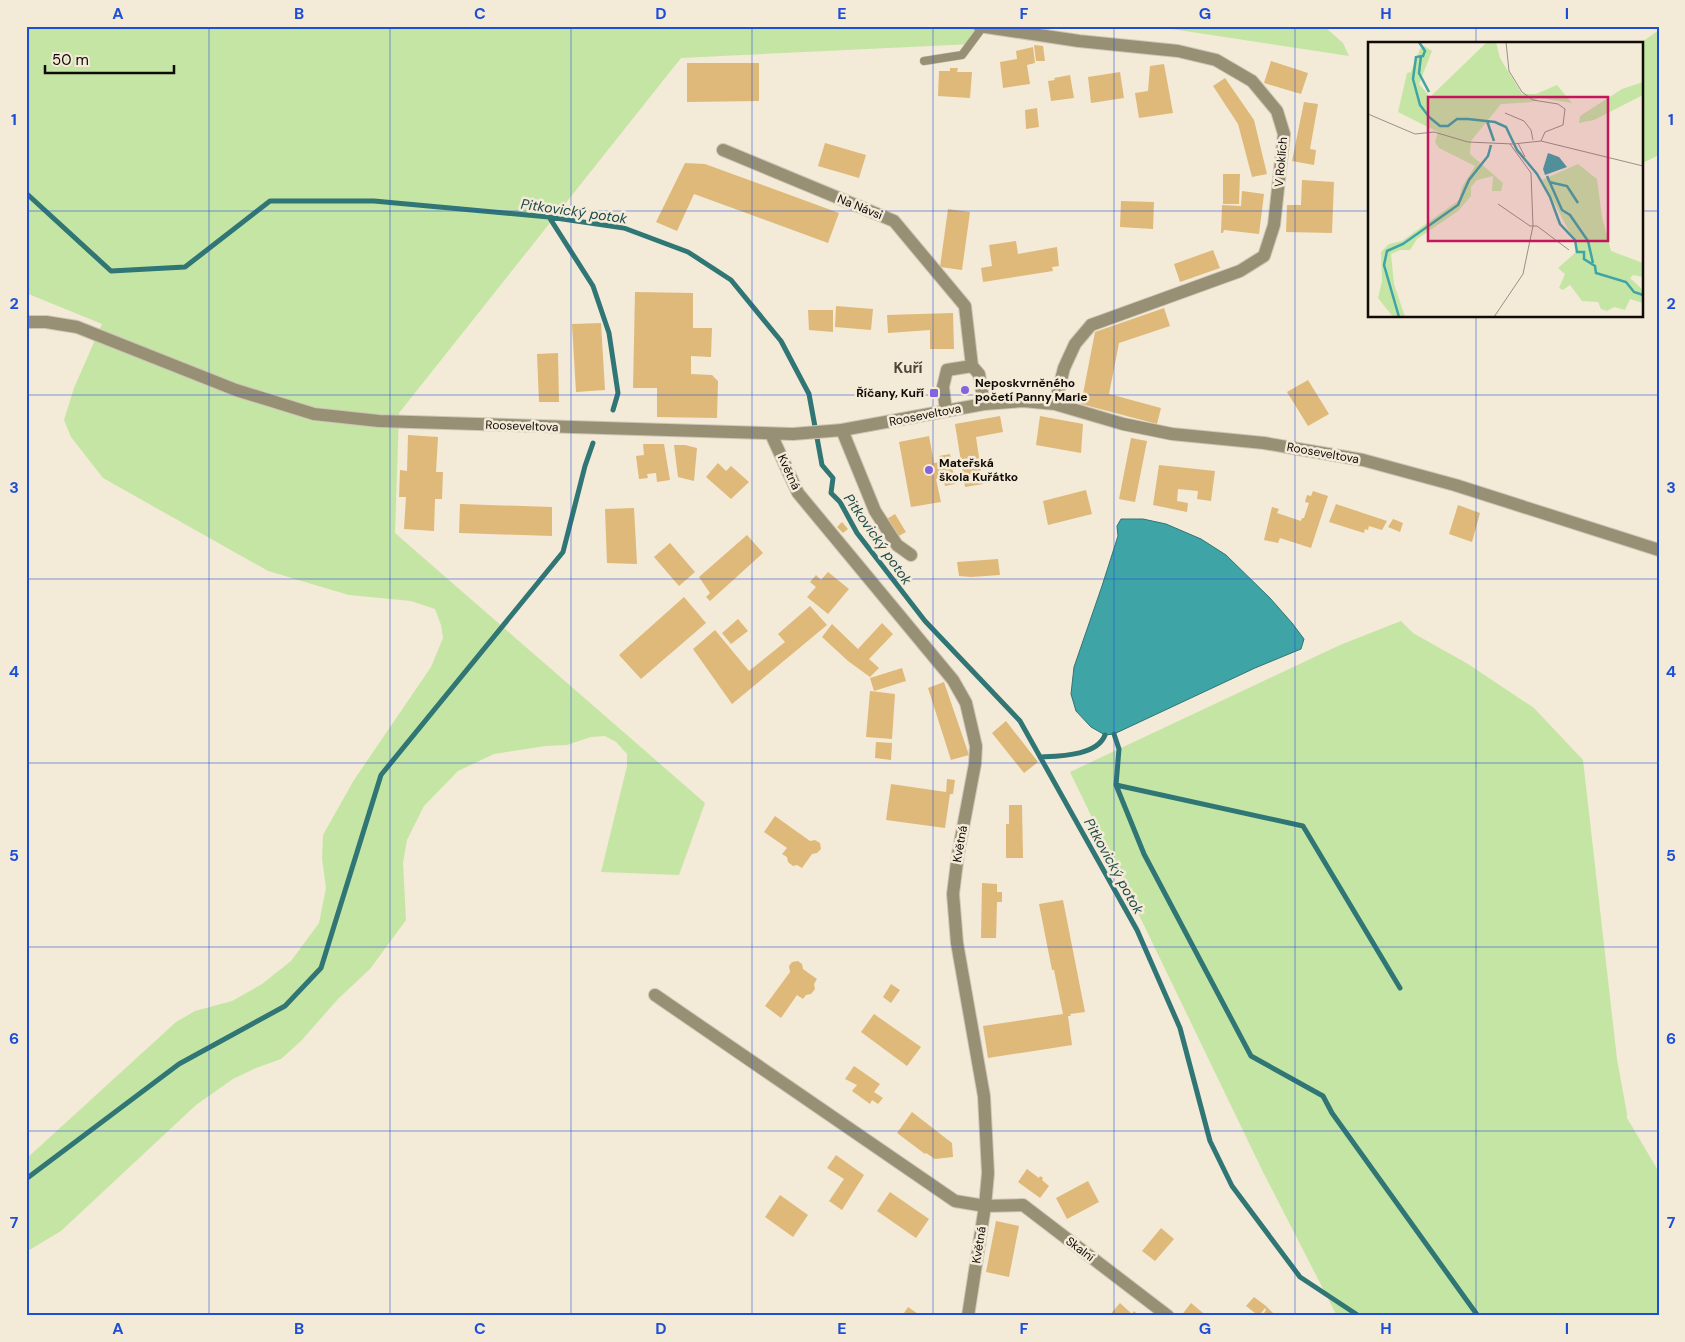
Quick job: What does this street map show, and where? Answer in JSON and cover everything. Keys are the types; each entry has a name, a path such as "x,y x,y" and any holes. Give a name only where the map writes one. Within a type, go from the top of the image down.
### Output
{"street":[{"name":"V Roklích","path":"980,27 1079,41 1178,51 1216,60 1252,81 1277,111 1284,134 1274,225 1264,256 1240,271 1091,325 1075,344 1064,368 1055,404"},
{"name":"Na Návsi","path":"723,150 894,221 965,306 972,366 979,374 984,404"},
{"name":"Rooseveltova","path":"26,322 62,324 91,332 236,390 314,414 379,421 793,434 836,431 984,404 1023,401 1055,404 1123,424 1172,434 1264,443 1363,460 1455,485 1659,550"},
{"path":"946,411 943,387 947,370 972,366"},
{"path":"836,431 875,511 897,545 911,555"},
{"name":"Květná","path":"771,434 798,494 953,680 968,710 976,746 975,764 958,854 953,894 957,943 984,1096 988,1173 985,1206 968,1316"},
{"name":"Skalní","path":"655,995 955,1201 985,1206 1022,1206 1168,1316"}],"lane":[{"path":"924,61 962,55 980,27"}],"green space":[{"path":"26,26 986,26 973,44 681,58 399,413 395,533 705,803 679,875 601,872 627,766 627,754 616,742 605,736 591,737 567,745 546,746 494,754 458,771 424,806 407,840 403,863 406,920 370,969 338,999 301,1041 281,1059 233,1079 196,1105 61,1231 26,1252 26,1159 176,1022 195,1011 232,1001 262,984 291,961 319,923 326,888 322,859 323,835 354,780 431,667 443,638 441,625 435,609 411,601 349,595 268,571 103,478 71,437 64,420 74,388 102,324 26,293"},
{"path":"1152,26 1324,26 1343,43 1349,56"},
{"path":"1659,30 1659,155 1642,164 1642,42"},
{"path":"1401,621 1413,633 1468,664 1534,708 1583,760 1617,1059 1627,1118 1659,1172 1659,1316 1337,1316 1263,1172 1070,772 1340,645"}],"water":[{"path":"1121,519 1143,519 1166,524 1201,539 1226,555 1270,598 1292,623 1304,639 1301,649 1255,668 1114,734 1105,735 1091,727 1076,711 1071,694 1074,667 1118,536 1117,526"}],"building":[{"path":"1034,45 1043,46 1045,61 1036,61"},
{"path":"1033,47 1035,63 1027,65 1030,84 1003,88 1000,62 1017,59 1016,51"},
{"path":"1271,61 1308,73 1301,94 1264,83"},
{"path":"687,63 759,63 759,101 687,102"},
{"path":"1164,64 1173,113 1139,118 1135,93 1148,91 1150,66"},
{"path":"950,68 958,68 957,72 972,72 970,98 938,96 939,71 950,71"},
{"path":"1120,72 1124,98 1091,103 1088,77"},
{"path":"1070,75 1074,98 1051,101 1048,81"},
{"path":"1225,78 1254,120 1267,174 1252,177 1238,124 1213,86"},
{"path":"1304,102 1318,104 1310,149 1316,150 1314,165 1292,161"},
{"path":"1037,108 1039,127 1026,129 1025,110"},
{"path":"825,143 866,155 859,178 818,166"},
{"path":"685,163 705,164 839,213 828,243 694,194 677,231 656,222"},
{"path":"1223,174 1240,174 1239,204 1223,204"},
{"path":"1302,180 1334,182 1332,233 1286,232 1287,205 1301,205"},
{"path":"1242,191 1264,194 1259,234 1224,230 1221,233 1222,205 1241,206"},
{"path":"1121,201 1154,202 1153,229 1120,227"},
{"path":"948,209 970,212 962,270 940,267"},
{"path":"1016,241 1018,254 1057,247 1059,266 1052,267 1053,271 983,282 981,268 992,266 989,245"},
{"path":"1213,250 1220,268 1180,282 1174,264"},
{"path":"635,292 693,293 693,328 712,328 711,357 691,356 691,374 712,375 718,381 717,418 657,417 657,388 633,388"},
{"path":"836,306 873,309 871,330 835,327"},
{"path":"1164,308 1170,326 1119,343 1109,394 1161,408 1157,424 1081,404 1095,332"},
{"path":"808,310 833,310 833,332 809,330"},
{"path":"953,313 954,349 930,349 930,330 888,333 887,315"},
{"path":"601,323 605,390 576,392 572,324"},
{"path":"558,353 559,402 539,402 537,354"},
{"path":"1308,380 1329,414 1308,426 1287,392"},
{"path":"1000,416 1003,432 976,437 983,484 965,487 955,424"},
{"path":"1040,416 1083,424 1081,453 1036,445"},
{"path":"408,435 438,437 436,472 443,472 442,499 435,499 434,531 404,529 406,497 399,497 400,470 407,471"},
{"name":"Mateřská škola Kuřátko","path":"929,436 934,463 940,462 939,456 950,454 955,484 945,486 943,477 936,479 941,502 911,507 899,442"},
{"path":"1131,438 1147,441 1135,502 1119,499"},
{"path":"643,444 664,444 670,480 657,482 656,473 647,474 648,478 639,479 636,456 644,455"},
{"path":"674,445 697,448 694,481 678,477"},
{"path":"718,463 726,471 731,466 749,482 731,499 706,477"},
{"path":"1159,465 1215,471 1211,501 1197,499 1198,491 1178,489 1177,501 1188,503 1187,512 1153,505"},
{"path":"1086,490 1092,514 1048,525 1043,501"},
{"path":"1313,491 1328,496 1311,548 1280,538 1278,543 1264,540 1272,507 1279,509 1277,513 1301,521 1304,518 1309,503 1305,502 1307,495 1311,496"},
{"path":"460,504 552,507 552,536 459,533"},
{"path":"1336,504 1387,521 1382,530 1369,526 1368,530 1365,529 1364,533 1329,522"},
{"path":"1458,505 1480,513 1472,542 1449,534"},
{"path":"634,508 637,564 607,563 605,509"},
{"path":"895,514 906,532 897,537 887,519"},
{"path":"1393,519 1403,523 1400,532 1388,527"},
{"path":"842,522 848,529 843,533 837,527"},
{"path":"747,535 763,553 710,601 706,597 710,593 699,577"},
{"path":"670,543 695,572 679,586 654,557"},
{"path":"998,559 1000,575 959,576 957,562"},
{"path":"828,572 849,589 828,614 807,597 816,587 810,582 816,575 821,580"},
{"path":"684,597 706,623 641,679 619,655"},
{"path":"810,606 827,625 732,704 693,649 715,630 749,671 785,642 778,634"},
{"path":"738,619 748,631 731,644 722,633"},
{"path":"882,623 893,634 869,659 879,668 870,677 848,661 822,637 832,624 858,649"},
{"path":"902,668 906,681 874,691 870,678"},
{"path":"944,682 969,755 951,760 928,688"},
{"path":"870,691 895,694 892,739 866,737"},
{"path":"1006,721 1038,762 1024,773 992,733"},
{"path":"876,742 892,743 891,760 875,758"},
{"path":"947,779 955,780 953,794 950,794 945,828 886,820 891,784 946,792"},
{"path":"1009,805 1022,805 1023,858 1006,858 1006,824 1009,824"},
{"path":"775,816 810,841 815,840 820,843 821,849 817,853 812,854 802,868 797,865 793,866 788,862 787,857 782,854 787,848 764,832"},
{"path":"982,883 997,884 997,892 1002,892 1002,902 997,902 996,938 981,938"},
{"path":"1063,900 1085,1012 1068,1016 1072,1045 988,1058 983,1026 1063,1014 1039,904"},
{"path":"798,961 802,964 803,969 817,979 814,984 815,989 803,999 797,995 781,1018 765,1006 790,972 789,966 792,962"},
{"path":"891,984 900,990 891,1003 883,997"},
{"path":"874,1014 921,1047 907,1066 861,1032"},
{"path":"854,1066 880,1084 874,1092 883,1098 878,1104 872,1100 870,1104 852,1091 857,1085 845,1079"},
{"path":"912,1112 952,1143 953,1157 935,1159 925,1154 897,1133"},
{"path":"836,1155 864,1175 842,1210 829,1201 844,1179 827,1168"},
{"path":"1027,1169 1039,1178 1040,1176 1043,1178 1042,1180 1049,1186 1040,1198 1018,1182"},
{"path":"1088,1181 1099,1202 1067,1219 1056,1198"},
{"path":"890,1192 929,1219 916,1238 877,1211"},
{"path":"780,1195 808,1215 793,1237 765,1217"},
{"path":"996,1221 1019,1226 1009,1277 986,1272"},
{"path":"1161,1228 1174,1239 1155,1261 1142,1251"},
{"path":"1254,1297 1276,1316 1262,1316 1266,1310 1265,1308 1259,1316 1246,1306"},
{"path":"1120,1303 1132,1314 1134,1311 1139,1316 1109,1316"},
{"path":"1191,1303 1203,1313 1200,1316 1181,1316"},
{"path":"908,1307 921,1316 902,1316"}],"waterway":[{"name":"Pitkovický potok","path":"26,193 111,271 185,267 270,201 374,201 549,217 624,228 688,252 731,280 781,341 809,394 822,465 833,478 831,493 840,502 857,533 925,621 1020,721 1137,930 1180,1028 1210,1141 1232,1186 1300,1277 1359,1316"},
{"path":"549,217 593,286 609,333 618,393 613,410"},
{"path":"26,1179 179,1064 285,1006 321,968 381,775 563,552 585,466 593,443"},
{"path":"1114,734 1119,749 1116,785 1144,854 1251,1056 1323,1096 1332,1113 1478,1316"},
{"path":"1040,757 1077,754 1086,751 1101,742 1105,735"},
{"path":"1116,785 1303,826 1400,988"}],"place":[{"name":"Neposkvrněného početí Panny Marie","path":"965,390"},
{"name":"Říčany, Kuří","path":"934,393"},
{"name":"Mateřská škola Kuřátko","path":"929,470"}],"district":[{"name":"Kuří","path":"908,368"}]}
